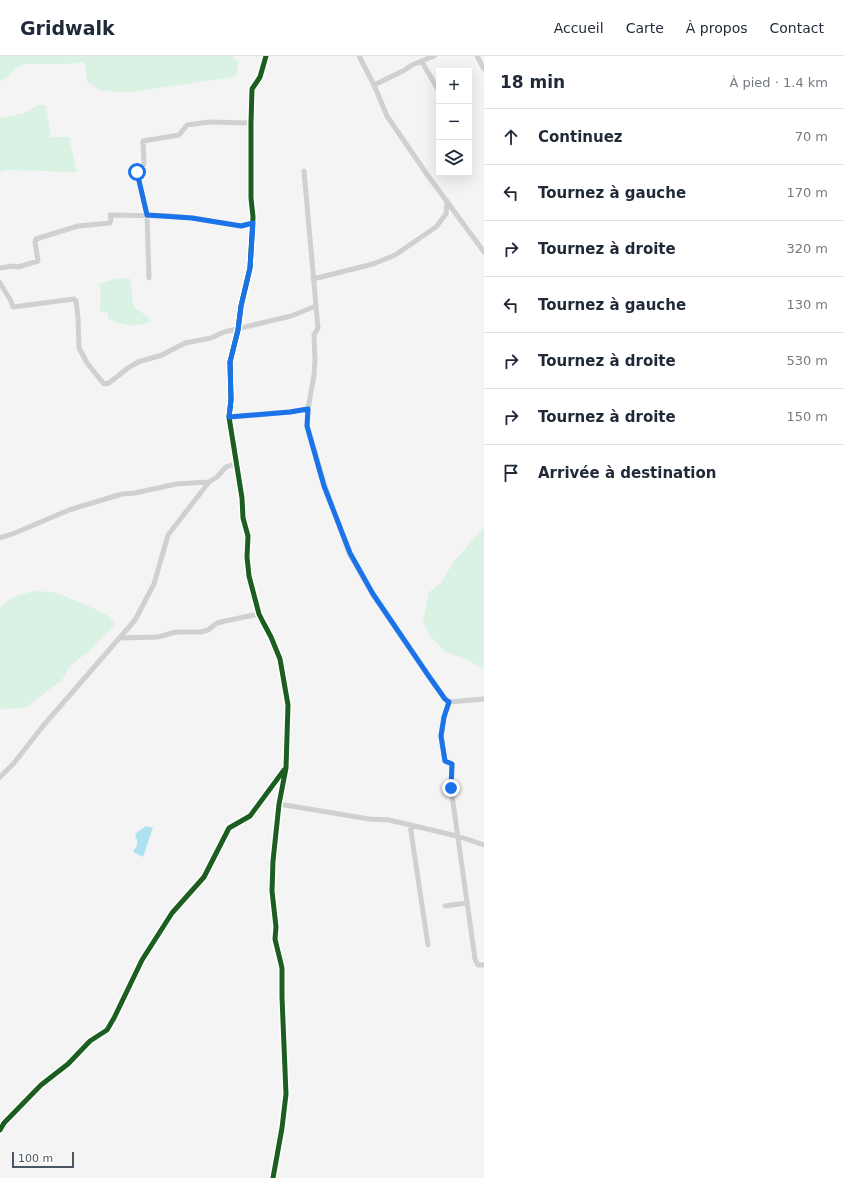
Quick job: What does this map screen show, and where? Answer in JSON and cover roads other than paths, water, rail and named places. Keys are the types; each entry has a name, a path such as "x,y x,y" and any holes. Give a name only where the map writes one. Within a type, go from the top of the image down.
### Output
{"street":[{"path":"266,56 260,77 252,89 251,198 253,223 250,268 230,362 231,400 229,417 242,498 243,518 248,536 247,557 249,576 260,614 280,659 288,705 286,768 279,804 273,861 272,891 276,928 275,939 282,968 286,1094 282,1128 273,1178"},
{"path":"359,56 374,85 387,116 484,252"},
{"path":"374,85 403,72 412,65 434,56"},
{"path":"477,56 484,69"},
{"path":"422,62 436,86"},
{"path":"149,278 147,215 137,172 144,164 143,141 179,135 186,125 209,122 251,123"},
{"path":"304,172 318,328 314,335 314,375 308,409 307,426 324,486 350,553 373,594 445,699 449,702 484,699"},
{"path":"313,278 373,264 395,255 436,227 446,214 447,201"},
{"path":"0,268 18,266 38,261 35,242 36,239 78,226 110,223 110,215 147,215 192,218 241,226 253,223"},
{"path":"0,282 13,307 74,299 76,301 78,318 78,348 87,363 104,384 109,383 138,362 162,355 185,343 211,338 224,332 238,330 291,316 316,306"},
{"path":"229,417 308,409"},
{"path":"0,777 14,763 43,726 135,620 154,584 168,535 209,482 217,477 226,467 237,463"},
{"path":"0,538 69,510 122,494 135,493 176,484 209,482"},
{"path":"120,638 158,637 176,632 201,632 208,630 217,623 260,614"},
{"path":"449,702 444,717 441,736 445,761 452,764 451,788 475,960 478,965 484,966"},
{"path":"0,1130 41,1085 68,1064 90,1041 107,1030 142,960 172,913 204,877 229,828 250,816 286,768"},
{"path":"279,804 369,819 389,820 457,836 484,845"},
{"path":"410,825 428,945"},
{"path":"445,906 466,903"}],"water":[{"path":"146,826 153,828 143,857 133,852 137,845 135,834"}]}
